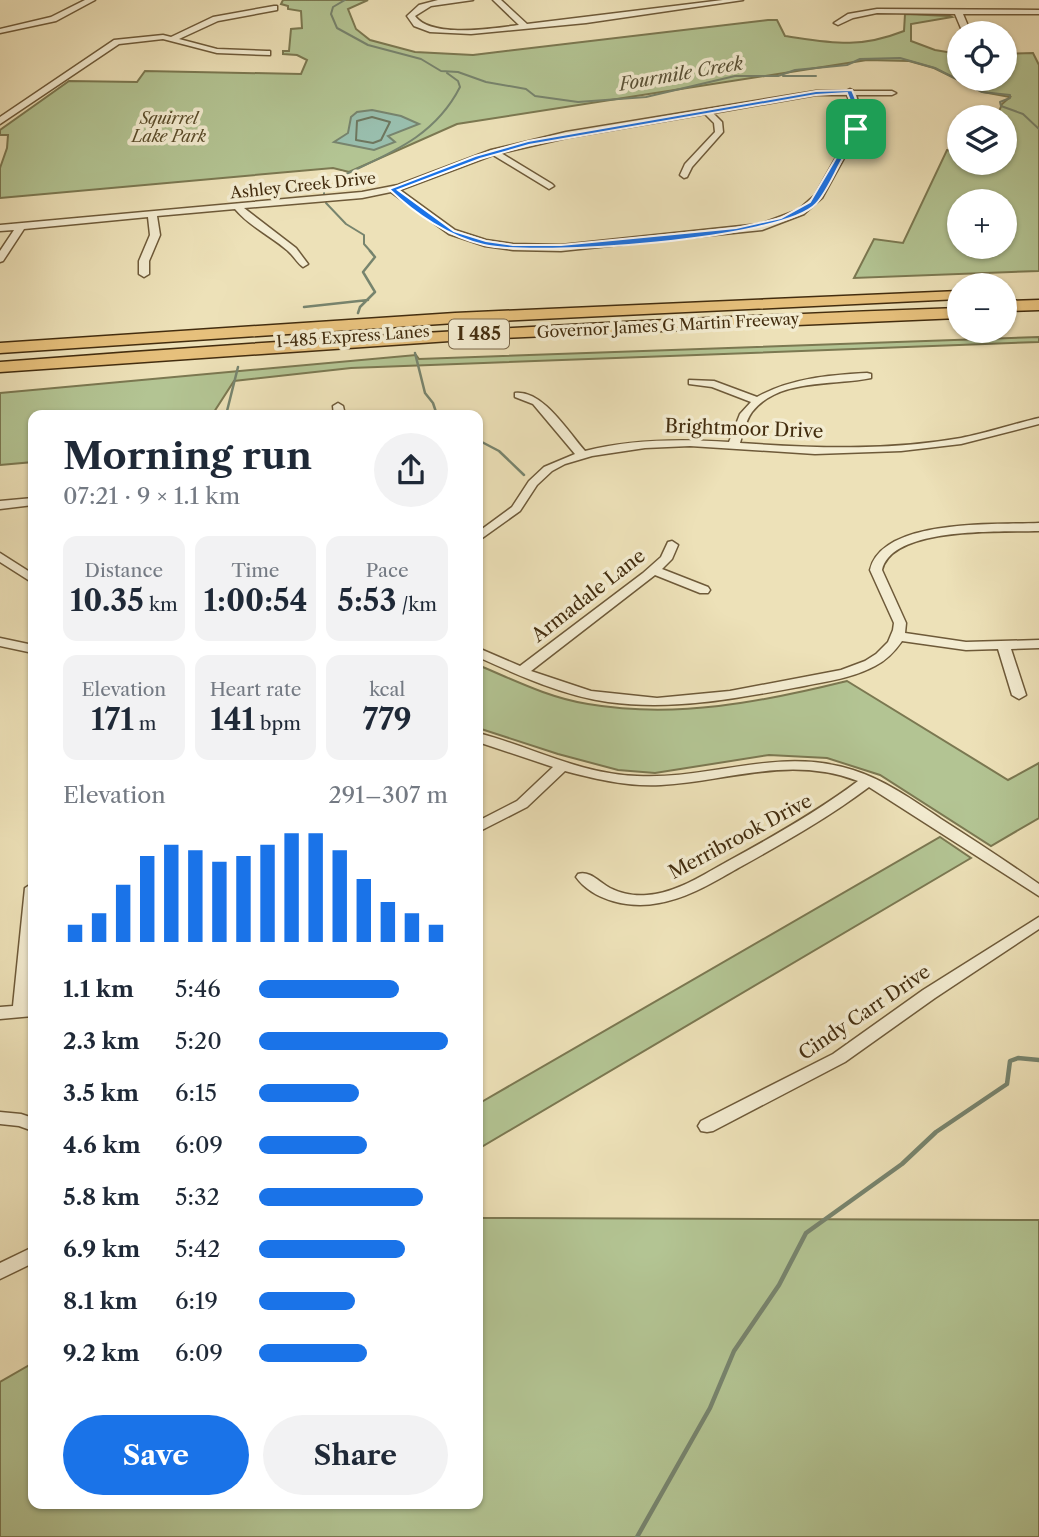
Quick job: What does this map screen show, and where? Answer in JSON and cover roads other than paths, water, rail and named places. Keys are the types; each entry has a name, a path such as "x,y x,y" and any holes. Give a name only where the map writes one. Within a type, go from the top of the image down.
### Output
{"highway":[{"path":"1017,294 1039,293"},
{"name":"Governor James G Martin Freeway","path":"0,348 480,317 947,297"},
{"path":"1017,304 1039,303"},
{"name":"I-485 Express Lanes","path":"0,355 197,340 541,320 947,305"},
{"name":"I-485 Express Lanes","path":"0,360 446,330 947,306"},
{"path":"1017,312 1039,311"},
{"name":"Governor James G Martin Freeway","path":"0,367 680,323 947,313"}],"street":[{"path":"0,31 53,19 91,0"},
{"path":"469,0 421,6 412,13 412,21 443,31 527,28 739,0"},
{"path":"497,0 527,28"},
{"path":"666,0 678,10"},
{"path":"174,38 216,19 274,8"},
{"path":"838,23 851,16 877,11 1039,12"},
{"path":"958,12 962,21"},
{"path":"0,121 108,46 140,38 174,38 217,51 267,53"},
{"path":"393,189 452,232 485,243 513,247 561,248 762,226 801,212 819,196 856,129 856,108 850,91"},
{"name":"Ashley Creek Drive","path":"0,228 354,196 393,189 494,152 566,135 816,93 892,93"},
{"path":"684,175 688,166 719,132 718,122 707,111"},
{"path":"494,152 549,186"},
{"path":"238,206 257,227 297,251 303,264"},
{"path":"144,274 144,261 155,234 152,214"},
{"path":"0,259 21,226"},
{"path":"734,445 744,416 759,401 806,383 867,376"},
{"path":"693,382 714,384 759,401"},
{"path":"519,395 541,405 582,455"},
{"name":"Brightmoor Drive","path":"483,534 520,506 542,474 561,462 582,455 660,444 734,445 815,451 891,449 961,441 1037,424"},
{"path":"0,505 28,502"},
{"path":"483,522 491,528"},
{"path":"483,654 554,685 610,699 653,702 695,700 785,686 861,668 886,652 900,628 896,612 876,570 884,552 903,540 919,536 1039,527"},
{"name":"Armadale Lane","path":"521,672 653,570 670,554 672,545"},
{"path":"0,557 28,576"},
{"path":"653,570 704,590"},
{"path":"897,636 941,644 1039,644"},
{"path":"0,642 28,648"},
{"path":"1004,646 1019,695"},
{"path":"483,739 611,778 658,781 751,765 803,763 838,769 890,791 1039,891"},
{"path":"483,824 522,804 563,765"},
{"name":"Merribrook Drive","path":"583,877 595,888 618,897 647,900 676,894 816,818 869,780"},
{"name":"Cindy Carr Drive","path":"707,1126 839,1058 929,993 1039,922"},
{"path":"0,1013 27,1011 28,990"},
{"path":"0,1118 28,1123"},
{"path":"0,1272 28,1257"}],"water":[{"path":"372,110 401,116 419,124 388,136 395,142 374,150 334,142 348,133 351,117 357,112"}],"waterway":[{"name":"Fourmile Creek","path":"345,0 333,7 331,14 337,28 368,45 421,59 441,71 458,72 486,82 526,89 535,96 578,102 646,97 735,76 778,76 795,70 847,65 860,59 900,58 935,68 982,92 1010,95 1010,98 1000,102 1001,106 1023,114 1039,129"},
{"path":"324,195 324,185 401,147 434,122 460,87 458,81 447,73"},
{"path":"783,76 816,76"},
{"path":"326,203 346,224 364,235 364,244 372,253"},
{"path":"367,300 375,292 363,272 375,257 370,251"},
{"path":"304,307 367,300"},
{"path":"358,313 367,300"},
{"path":"415,353 425,393 435,410"},
{"path":"227,410 238,367"},
{"path":"483,443 499,451 524,475"},
{"path":"637,1537 710,1408 734,1351 779,1285 806,1233 902,1164 936,1132 1007,1084 1010,1061 1018,1058 1039,1060"}],"park label":[{"name":"Squirrel Lake Park","path":"169,127"}]}
